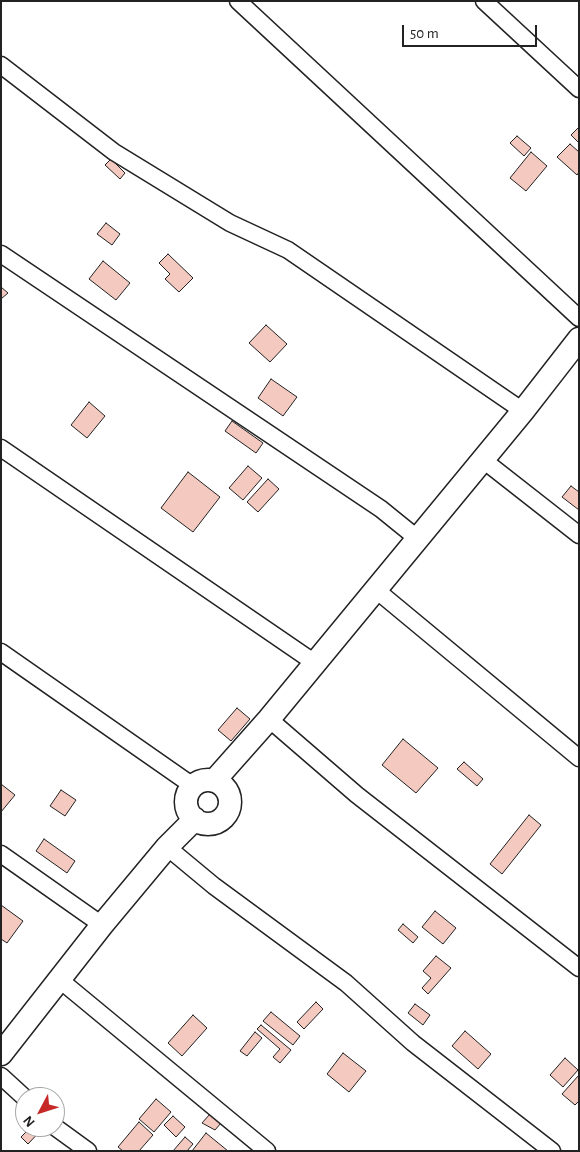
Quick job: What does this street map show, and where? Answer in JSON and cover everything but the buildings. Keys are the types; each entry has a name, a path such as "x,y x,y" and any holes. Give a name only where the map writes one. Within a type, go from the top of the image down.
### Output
{"main road":[{"path":"203,783 226,789 229,804 228,811 223,817 210,823 195,819 190,814 186,799 269,719 523,411 579,339"},
{"path":"2,1050 167,847 195,819"}],"street":[{"path":"238,1 579,318"},
{"path":"484,1 579,89"},
{"path":"1,65 114,152 230,223 288,250 523,411"},
{"path":"1,254 380,509 418,539"},
{"path":"1,448 315,663"},
{"path":"482,459 579,535"},
{"path":"375,589 579,758"},
{"path":"1,652 203,783"},
{"path":"269,719 357,795 579,968"},
{"path":"167,847 214,886 346,983 412,1043 552,1151"},
{"path":"1,854 102,925"},
{"path":"60,980 267,1151"},
{"path":"1,1076 15,1089"},
{"path":"65,1134 88,1151"}]}
